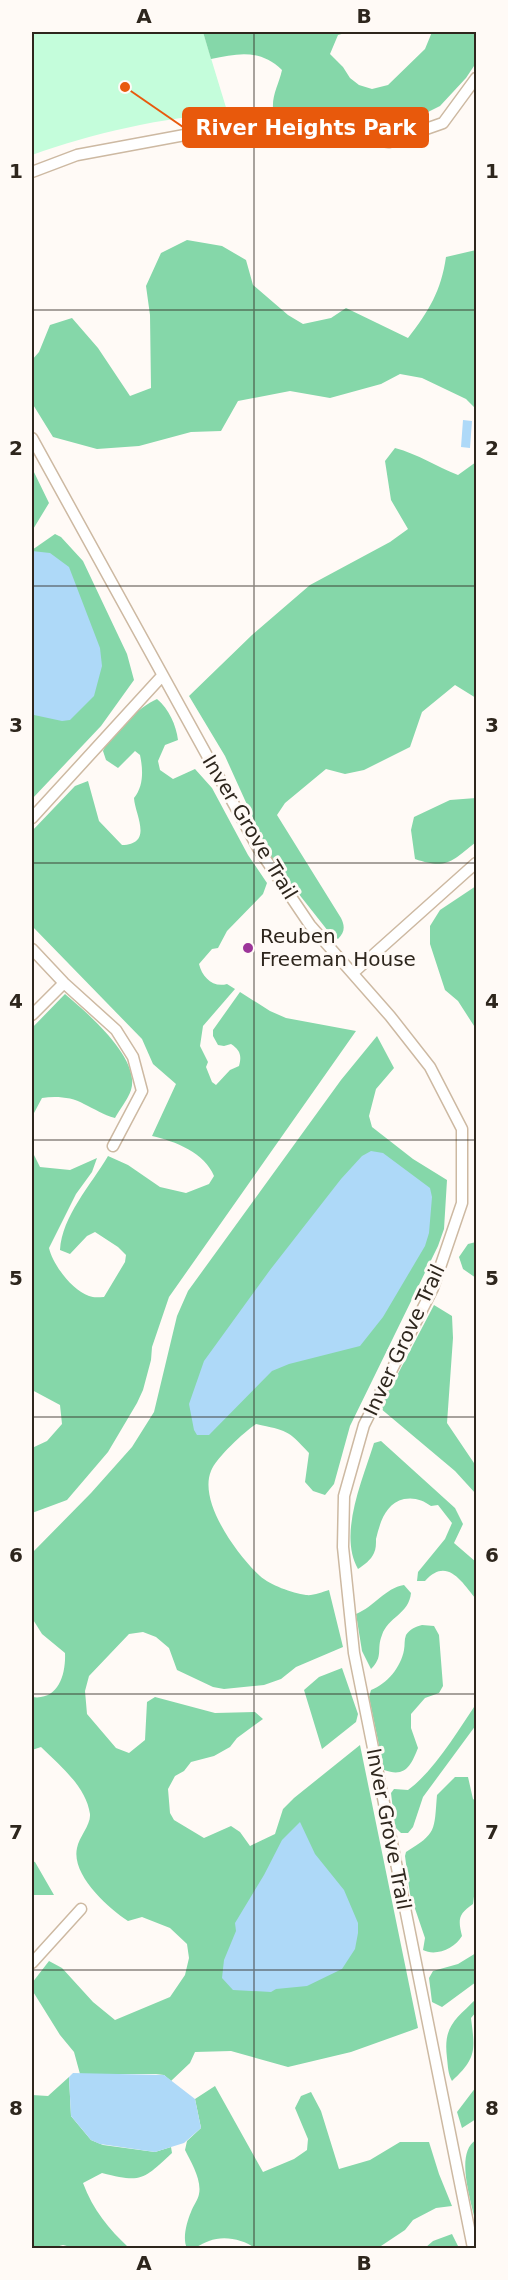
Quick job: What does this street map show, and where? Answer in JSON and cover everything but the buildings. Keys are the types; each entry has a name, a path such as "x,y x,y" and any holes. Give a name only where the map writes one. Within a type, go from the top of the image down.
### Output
{"street":[{"path":"32,172 77,155 190,134 308,132 389,142 443,123 477,78"},
{"name":"Inver Grove Trail","path":"32,438 258,848 310,925 390,1016 430,1066 462,1129 462,1203 433,1288 364,1425 344,1496 343,1547 354,1653 473,2248"},
{"path":"32,818 162,676"},
{"path":"353,973 477,863"},
{"path":"32,949 64,983 116,1030 133,1057 142,1091 113,1146"},
{"path":"32,1015 64,983"},
{"path":"32,1963 81,1909"}],"green space":[{"path":"32,32 203,32 228,114 179,118 128,127 32,155"},
{"path":"203,32 349,32 338,35 330,54 350,78 359,85 372,89 388,85 425,49 432,32 474,32 474,66 440,106 394,129 306,120 273,109 282,70 274,63 249,54 211,59"},
{"path":"187,240 222,246 246,260 253,285 288,315 303,324 331,318 346,308 408,338 433,300 441,280 446,257 476,250 476,409 466,399 422,378 400,374 381,384 330,398 290,391 238,401 221,431 191,432 139,446 97,449 53,437 32,403 32,360 39,352 50,325 72,318 98,348 130,396 151,388 150,315 146,286 161,253"},
{"path":"395,448 458,475 476,462 476,698 455,685 422,712 410,747 364,770 345,774 326,769 285,803 277,815 341,918 344,929 338,939 328,931 272,860 225,756 189,696 252,635 310,585 390,542 408,529 391,500 385,461"},
{"path":"32,468 49,503 32,531"},
{"path":"55,534 61,537 83,561 127,654 134,680 101,726 32,799 32,550"},
{"path":"157,699 171,718 178,740 165,745 158,761 160,770 173,779 195,769 212,788 248,855 267,883 263,894 227,931 218,948 212,949 199,964 203,973 213,983 227,984 235,989 203,1026 200,1046 208,1062 206,1067 212,1082 216,1085 230,1070 239,1066 238,1051 231,1044 218,1045 213,1036 213,1030 240,992 286,1018 356,1031 169,1297 152,1347 143,1390 108,1452 67,1500 32,1513 32,1448 47,1441 62,1424 60,1405 32,1390 32,1151 40,1167 70,1170 97,1158 92,1172 76,1194 49,1248 55,1262 70,1283 93,1297 104,1297 125,1262 126,1255 95,1232 87,1236 70,1254 60,1250 66,1225 78,1201 108,1156 128,1165 160,1187 186,1193 209,1184 214,1176 204,1161 188,1149 152,1136 176,1084 153,1064 142,1039 32,926 32,831 75,786 88,781 99,821 122,845 138,840 140,828 134,798 140,788 142,777 140,755 135,751 118,768 106,760 103,751 112,736 126,721"},
{"path":"476,798 476,842 448,862 435,864 415,859 411,830 414,817 450,800"},
{"path":"476,886 476,1029 458,1001 445,990 430,944 430,926 440,910"},
{"path":"65,994 110,1037 128,1064 132,1077 131,1090 115,1118 74,1100 47,1097 42,1098 34,1113 32,1123 32,1028"},
{"path":"377,1036 394,1068 376,1089 369,1116 372,1127 413,1159 447,1180 444,1229 438,1246 350,1426 334,1484 325,1495 313,1491 305,1482 309,1453 302,1445 286,1432 256,1424 218,1459 211,1471 208,1484 210,1498 222,1528 241,1556 260,1576 275,1585 300,1594 312,1595 329,1590 343,1647 296,1667 281,1679 264,1685 224,1689 213,1687 177,1670 169,1648 156,1637 143,1632 129,1634 89,1676 85,1691 87,1714 116,1748 129,1753 145,1740 147,1702 155,1697 215,1713 255,1712 263,1719 237,1738 230,1747 214,1756 191,1762 184,1771 175,1776 168,1789 170,1813 174,1820 204,1838 231,1826 240,1832 250,1846 275,1834 283,1809 360,1745 418,2028 351,2052 288,2067 231,2051 195,2052 190,2063 171,2081 164,2075 156,2074 80,2074 74,2052 60,2035 32,1990 32,1983 49,1961 62,1968 93,2002 115,2020 170,1997 185,1975 189,1958 187,1944 170,1928 142,1917 128,1921 101,1899 85,1880 77,1858 77,1848 90,1818 88,1804 71,1777 41,1747 32,1750 32,1697 48,1695 59,1685 64,1670 65,1653 42,1634 32,1618 32,1553 132,1447 154,1412 177,1316 188,1291 341,1080"},
{"path":"476,1242 476,1278 463,1269 459,1257 468,1244"},
{"path":"434,1305 452,1316 453,1338 447,1423 476,1466 476,1494 455,1471 380,1408"},
{"path":"381,1441 455,1508 463,1524 454,1543 476,1562 476,1599 460,1579 447,1571 433,1574 425,1581 417,1581 418,1572 445,1539 452,1523 438,1505 431,1506 411,1498 398,1501 388,1509 380,1526 374,1553 358,1569 352,1555 351,1540 354,1506 374,1443"},
{"path":"404,1585 411,1593 409,1600 403,1611 385,1629 380,1640 379,1656 371,1669 362,1651 356,1614 391,1590"},
{"path":"422,1625 434,1626 439,1635 443,1686 439,1693 425,1698 411,1714 411,1728 418,1748 407,1768 403,1771 391,1772 384,1770 369,1697 371,1690 388,1679 396,1669 404,1650 406,1635 413,1628"},
{"path":"342,1668 358,1714 356,1722 322,1749 304,1690 319,1677"},
{"path":"476,1704 476,1725 423,1797 413,1827 408,1833 401,1833 395,1827 391,1793 394,1789 408,1790 418,1782 445,1750"},
{"path":"455,1777 468,1777 473,1799 476,1801 476,1881 473,1904 464,1911 460,1918 462,1936 459,1940 445,1950 428,1952 423,1950 425,1938 410,1894 405,1856 406,1852 429,1835 434,1824 437,1795"},
{"path":"32,1861 35,1862 54,1895 32,1895"},
{"path":"476,1953 476,1982 442,2007 432,2002 429,1978 433,1971 458,1964"},
{"path":"476,1999 476,2012 471,2018 472,2053 466,2066 452,2081 448,2070 446,2047 449,2031 457,2018"},
{"path":"69,2077 71,2116 91,2140 103,2145 155,2152 171,2147 172,2153 148,2174 141,2177 126,2178 102,2173 83,2183 102,2218 129,2248 75,2248 63,2245 52,2248 32,2248 32,2095 48,2096"},
{"path":"215,2086 263,2172 294,2159 307,2150 308,2139 295,2108 301,2096 311,2092 321,2111 339,2169 370,2160 400,2142 429,2142 452,2206 436,2208 413,2220 405,2230 378,2248 255,2248 239,2240 227,2238 215,2239 196,2247 187,2248 185,2235 187,2225 200,2189 185,2150 187,2141 201,2128 195,2099"},
{"path":"476,2087 476,2119 462,2128 457,2112"},
{"path":"476,2140 476,2225 465,2167 470,2146"},
{"path":"452,2234 459,2248 425,2248 433,2241"}],"water":[{"path":"463,420 472,421 470,448 461,447"},
{"path":"32,551 50,553 69,567 100,648 102,666 94,696 70,720 62,721 32,713"},
{"path":"371,1151 383,1153 430,1188 432,1197 429,1233 425,1246 383,1317 360,1346 289,1364 272,1371 209,1435 197,1435 189,1404 204,1361 270,1270 341,1179 362,1156"},
{"path":"300,1822 315,1854 344,1890 358,1923 355,1949 342,1969 307,1986 276,1989 271,1992 233,1990 222,1978 224,1960 236,1931 235,1923 282,1840"},
{"path":"73,2073 164,2075 195,2099 201,2128 184,2143 155,2152 100,2144 91,2140 71,2116 69,2077"}],"place":[{"name":"River Heights Park","path":"125,87"},
{"name":"Reuben Freeman House","path":"248,948"}]}
